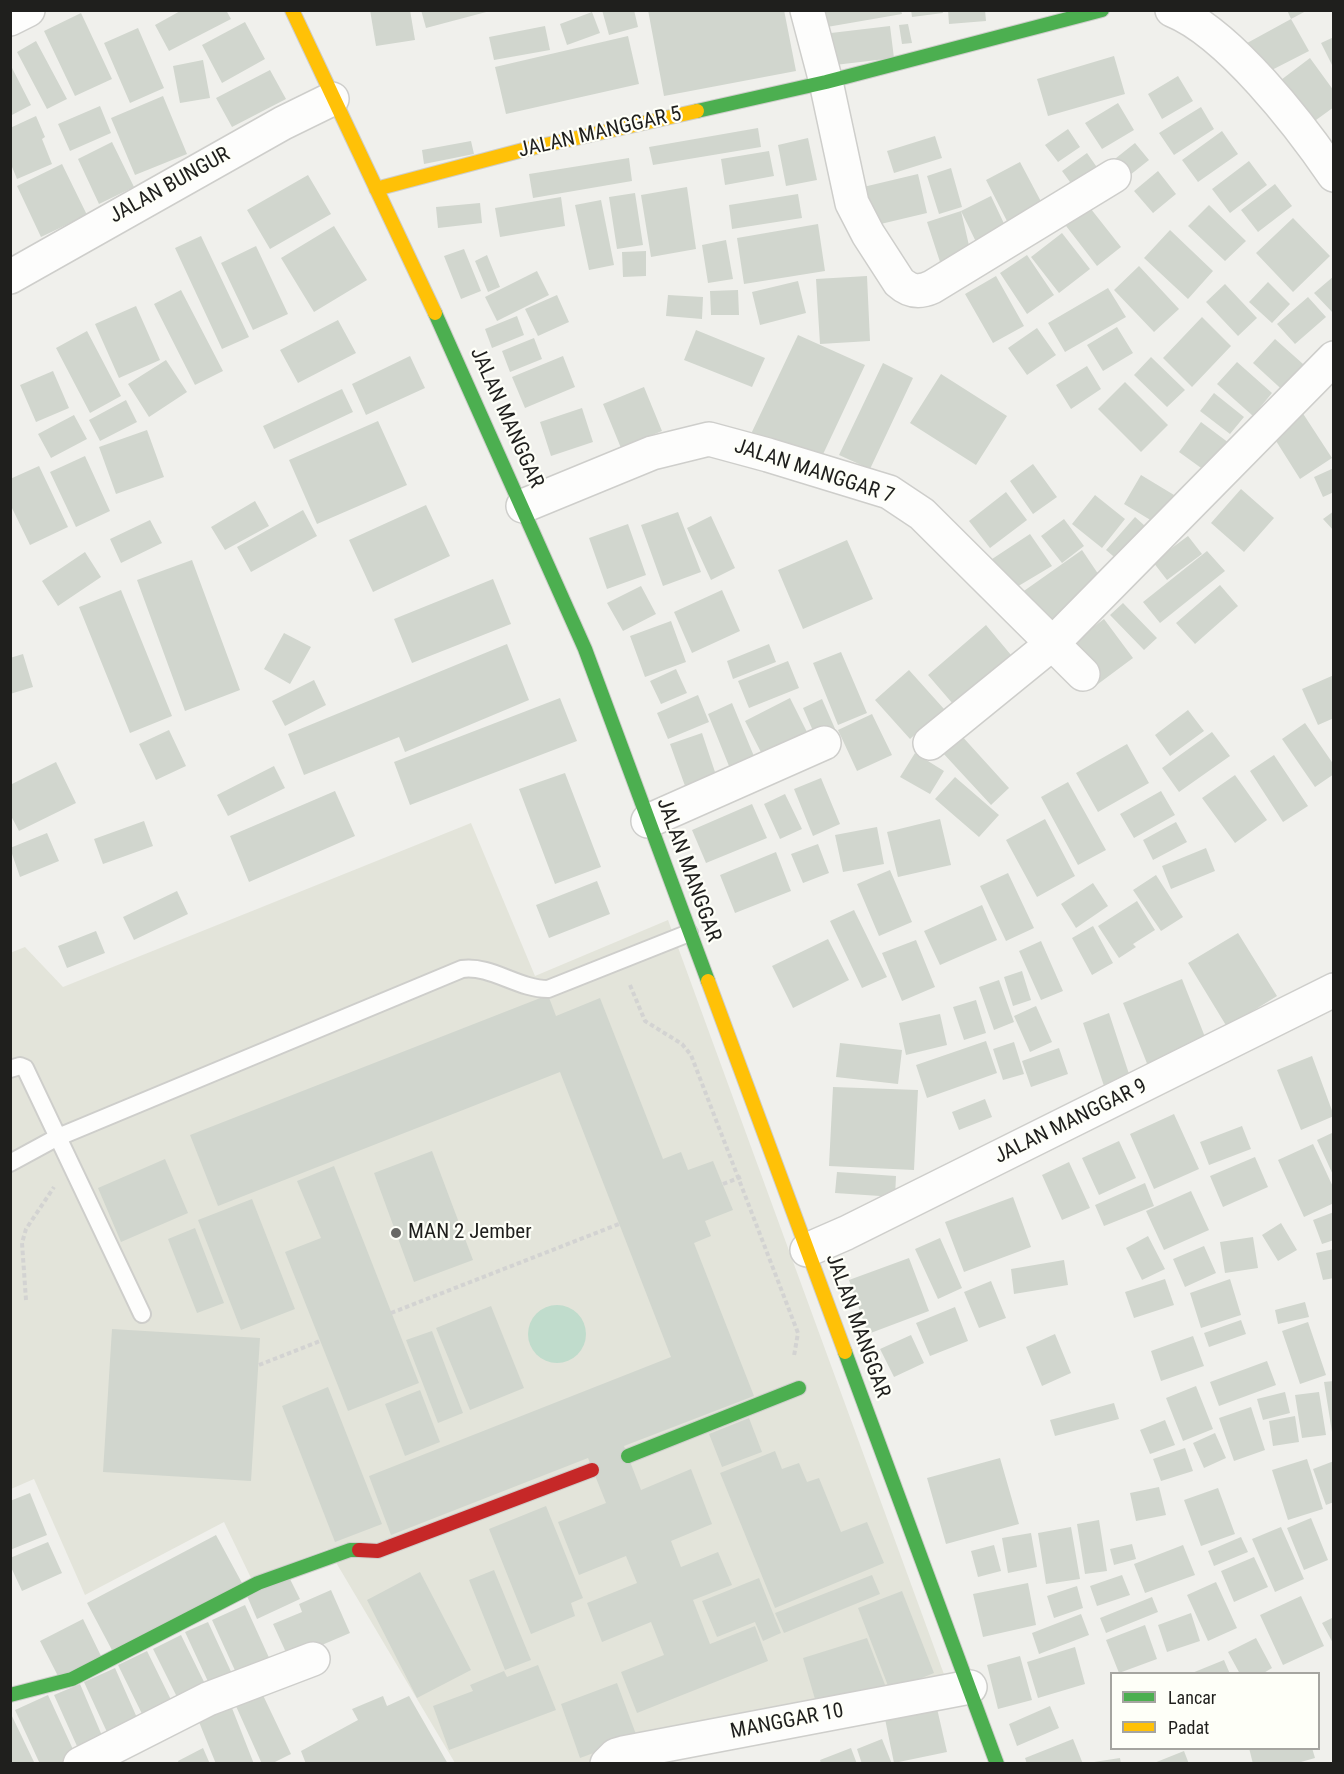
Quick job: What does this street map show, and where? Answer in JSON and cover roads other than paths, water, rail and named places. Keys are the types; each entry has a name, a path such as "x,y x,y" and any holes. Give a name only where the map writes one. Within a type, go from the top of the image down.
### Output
{"main road":[{"name":"JALAN MANGGAR","path":"292,10 524,506 585,649 997,1764"},
{"name":"JALAN MANGGAR 5","path":"376,189 523,150 826,82 1102,10"},
{"path":"628,1456 799,1388"},
{"path":"10,1695 72,1679 258,1583 350,1550 378,1551 592,1470"}],"street":[{"path":"10,19 28,10"},
{"path":"807,10 826,82 852,203 862,224 899,282 914,291 932,287 1114,176"},
{"path":"1172,10 1186,16 1220,41 1301,127 1334,176"},
{"name":"JALAN BUNGUR","path":"10,277 283,123 332,99"},
{"path":"930,743 1053,644 1334,358"},
{"name":"JALAN MANGGAR 7","path":"524,506 652,453 709,440 889,492 922,514 1083,674"},
{"path":"648,821 824,743"},
{"name":"JALAN MANGGAR 9","path":"807,1250 846,1233 1334,990"},
{"path":"96,1760 208,1700 313,1659"},
{"name":"MANGGAR 10","path":"607,1764 616,1755 623,1753 970,1687"}],"lane":[{"path":"10,1163 56,1138 462,969 473,968 533,988 548,989 689,933"},
{"path":"10,1069 20,1066 25,1068 56,1138 142,1314"}],"place":[{"name":"MAN 2 Jember","path":"396,1233"}]}
